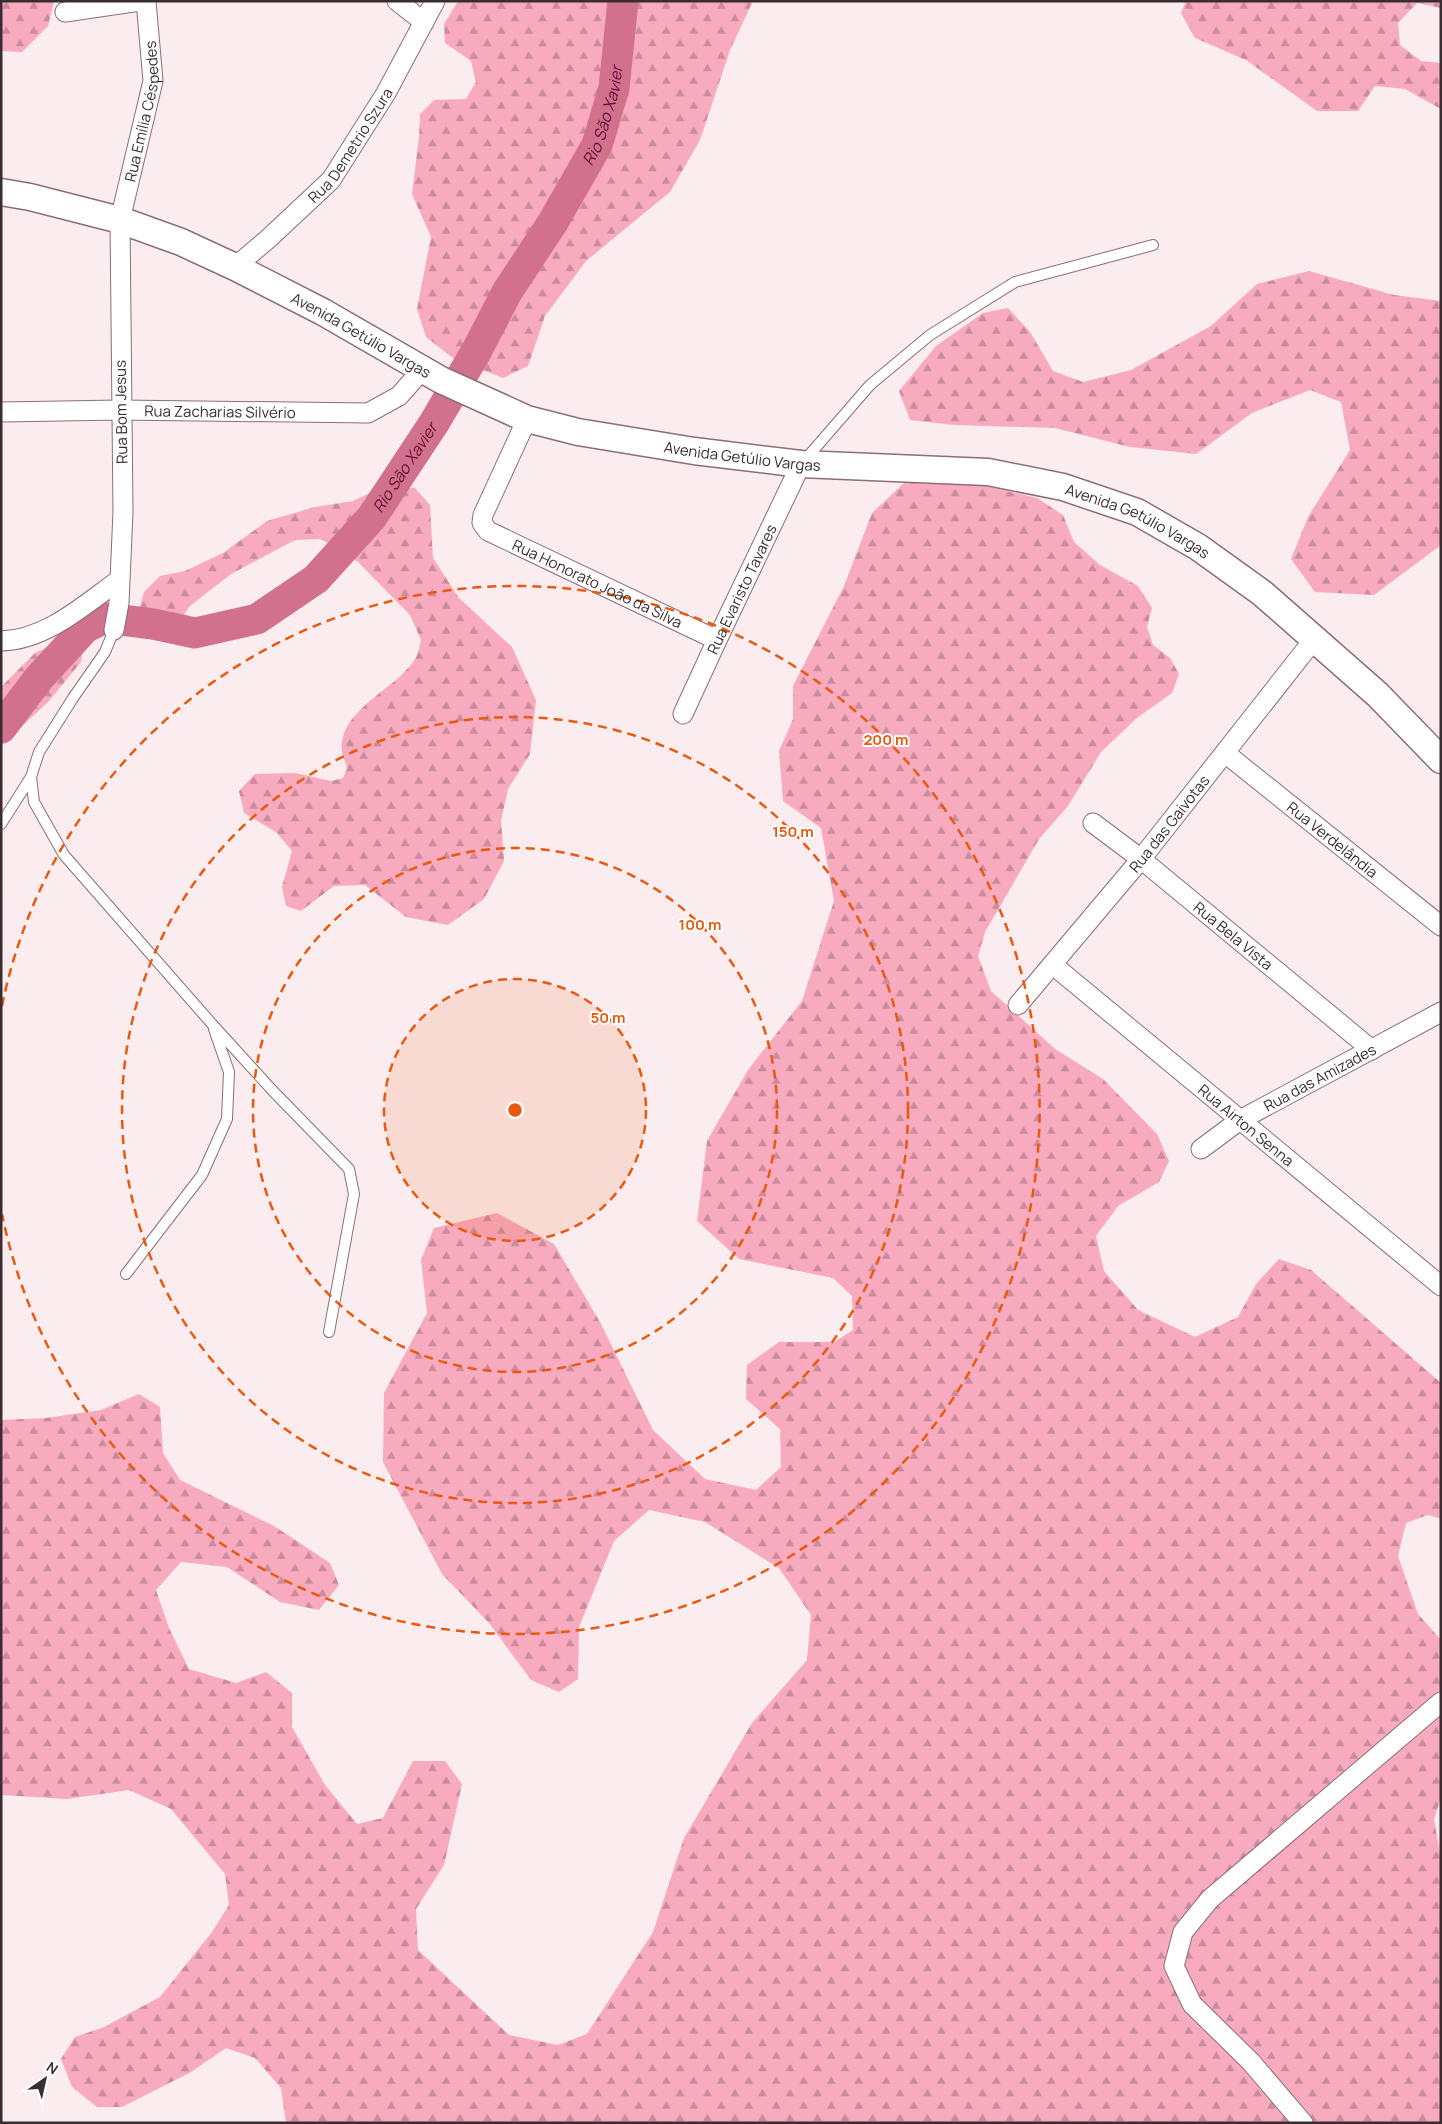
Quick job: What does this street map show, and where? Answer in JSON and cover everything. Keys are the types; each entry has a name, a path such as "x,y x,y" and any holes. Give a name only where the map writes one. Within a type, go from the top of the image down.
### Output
{"street":[{"path":"64,12 140,1"},
{"name":"Rua Emília Céspedes","path":"120,220 153,81 146,1"},
{"path":"396,1 424,22"},
{"name":"Rua Demetrio Szura","path":"235,267 268,240 331,180 386,93 435,1"},
{"name":"Avenida Getúlio Vargas","path":"1,192 30,197 120,220 181,242 323,312 432,375 474,396 527,418 578,432 694,451 801,464 988,472 1063,488 1137,512 1198,547 1262,593 1378,695 1441,760"},
{"name":"Rua Bom Jesus","path":"114,630 119,603 123,512 120,410 120,220"},
{"name":"Rua Zacharias Silvério","path":"1,412 120,410 368,413 432,375"},
{"name":"Rua Honorato João da Silva","path":"527,418 483,515 482,523 488,530 717,640"},
{"name":"Rua Evaristo Tavares","path":"683,714 801,464"},
{"path":"1,641 14,641 45,631 119,580"},
{"name":"Rua das Gaivotas","path":"1018,1005 1141,859 1315,638"},
{"name":"Rua Verdelândia","path":"1225,752 1441,926"},
{"name":"Rua Bela Vista","path":"1093,822 1141,859 1372,1050"},
{"name":"Rua Airton Senna","path":"1052,965 1441,1286"},
{"name":"Rua das Amizades","path":"1201,1149 1240,1120 1441,1012"},
{"path":"1303,2123 1251,2062 1192,2004 1174,1966 1183,1932 1210,1899 1441,1702"}],"lane":[{"path":"801,464 870,385 930,335 1015,282 1153,245"},
{"path":"1,824 30,777 39,752 72,698 105,652 114,630"},
{"path":"30,777 34,802 64,855 212,1024 272,1090 349,1169 354,1194 329,1332"},
{"path":"126,1274 202,1174 227,1119 229,1072 212,1024"}],"green space":[{"path":"1,1 54,1 48,26 22,52 1,51"},
{"path":"458,1 753,1 730,50 700,140 670,192 586,261 545,316 528,366 503,378 453,358 426,337 417,309 431,237 412,194 420,114 434,100 466,99 476,82 471,61 445,43 444,24"},
{"path":"1186,1 1441,1 1441,8 1417,3 1398,23 1400,45 1421,61 1441,63 1441,109 1405,89 1375,86 1358,111 1317,111 1246,60 1195,38 1181,13"},
{"path":"1309,271 1394,295 1441,301 1441,545 1374,595 1315,592 1291,559 1308,517 1350,450 1341,402 1310,390 1252,413 1196,454 1130,447 1055,428 954,425 910,420 899,391 936,346 983,313 1008,308 1030,332 1053,371 1083,382 1131,370 1211,326 1257,284"},
{"path":"904,483 982,485 1037,498 1063,515 1074,542 1100,565 1138,586 1152,608 1147,627 1153,645 1170,658 1179,674 1172,693 1138,717 1101,752 1068,806 1039,839 985,932 978,956 991,991 1055,1049 1103,1079 1157,1134 1169,1161 1159,1182 1118,1206 1096,1236 1104,1271 1138,1310 1195,1337 1238,1317 1256,1284 1279,1259 1311,1270 1441,1383 1441,1519 1428,1515 1406,1523 1398,1556 1418,1614 1441,1640 1441,1798 1434,1819 1441,1859 1441,2123 286,2123 281,2088 255,2058 226,2048 191,2072 122,2107 97,2107 72,2087 61,2059 75,2037 104,2027 160,1997 212,1932 229,1905 225,1874 171,1809 129,1790 67,1799 1,1795 1,1420 46,1418 101,1410 139,1394 160,1407 163,1453 180,1480 274,1526 330,1563 339,1585 319,1610 280,1602 227,1567 181,1562 156,1590 169,1628 189,1669 236,1683 266,1672 292,1693 292,1727 325,1785 357,1824 383,1818 413,1761 445,1761 462,1784 444,1865 416,1909 418,1950 509,2035 558,2045 587,2034 653,1932 684,1838 752,1723 807,1660 811,1615 779,1568 705,1522 649,1510 614,1541 579,1627 578,1679 559,1692 531,1680 489,1623 442,1574 383,1462 384,1393 427,1313 421,1260 434,1228 497,1213 554,1244 600,1322 653,1430 705,1479 756,1490 781,1467 780,1429 746,1399 747,1365 779,1342 834,1342 853,1330 852,1296 833,1278 739,1259 697,1221 707,1141 748,1070 802,1001 834,901 821,828 783,801 779,751 793,719 793,686 844,586 872,513"},
{"path":"384,486 415,488 430,505 433,558 459,598 512,647 536,700 530,754 508,789 501,821 504,861 484,899 448,925 406,917 365,885 334,886 301,911 286,906 282,887 292,851 276,832 244,813 239,791 255,774 295,773 331,781 343,778 347,768 342,753 343,738 348,725 357,713 404,673 415,660 421,640 410,615 358,562 321,539 295,540 231,574 190,606 168,636 155,639 143,630 139,610 144,592 160,576 185,571 223,553 267,521 315,507 353,501"},
{"path":"66,639 83,648 81,662 49,701 1,746 1,687 35,653"}],"waterway":[{"name":"Rio São Xavier","path":"1,728 39,678 85,628 105,618 153,624 195,633 257,619 316,579 372,517 434,423 476,352 507,292 553,222 597,145 614,88 623,1"}]}
